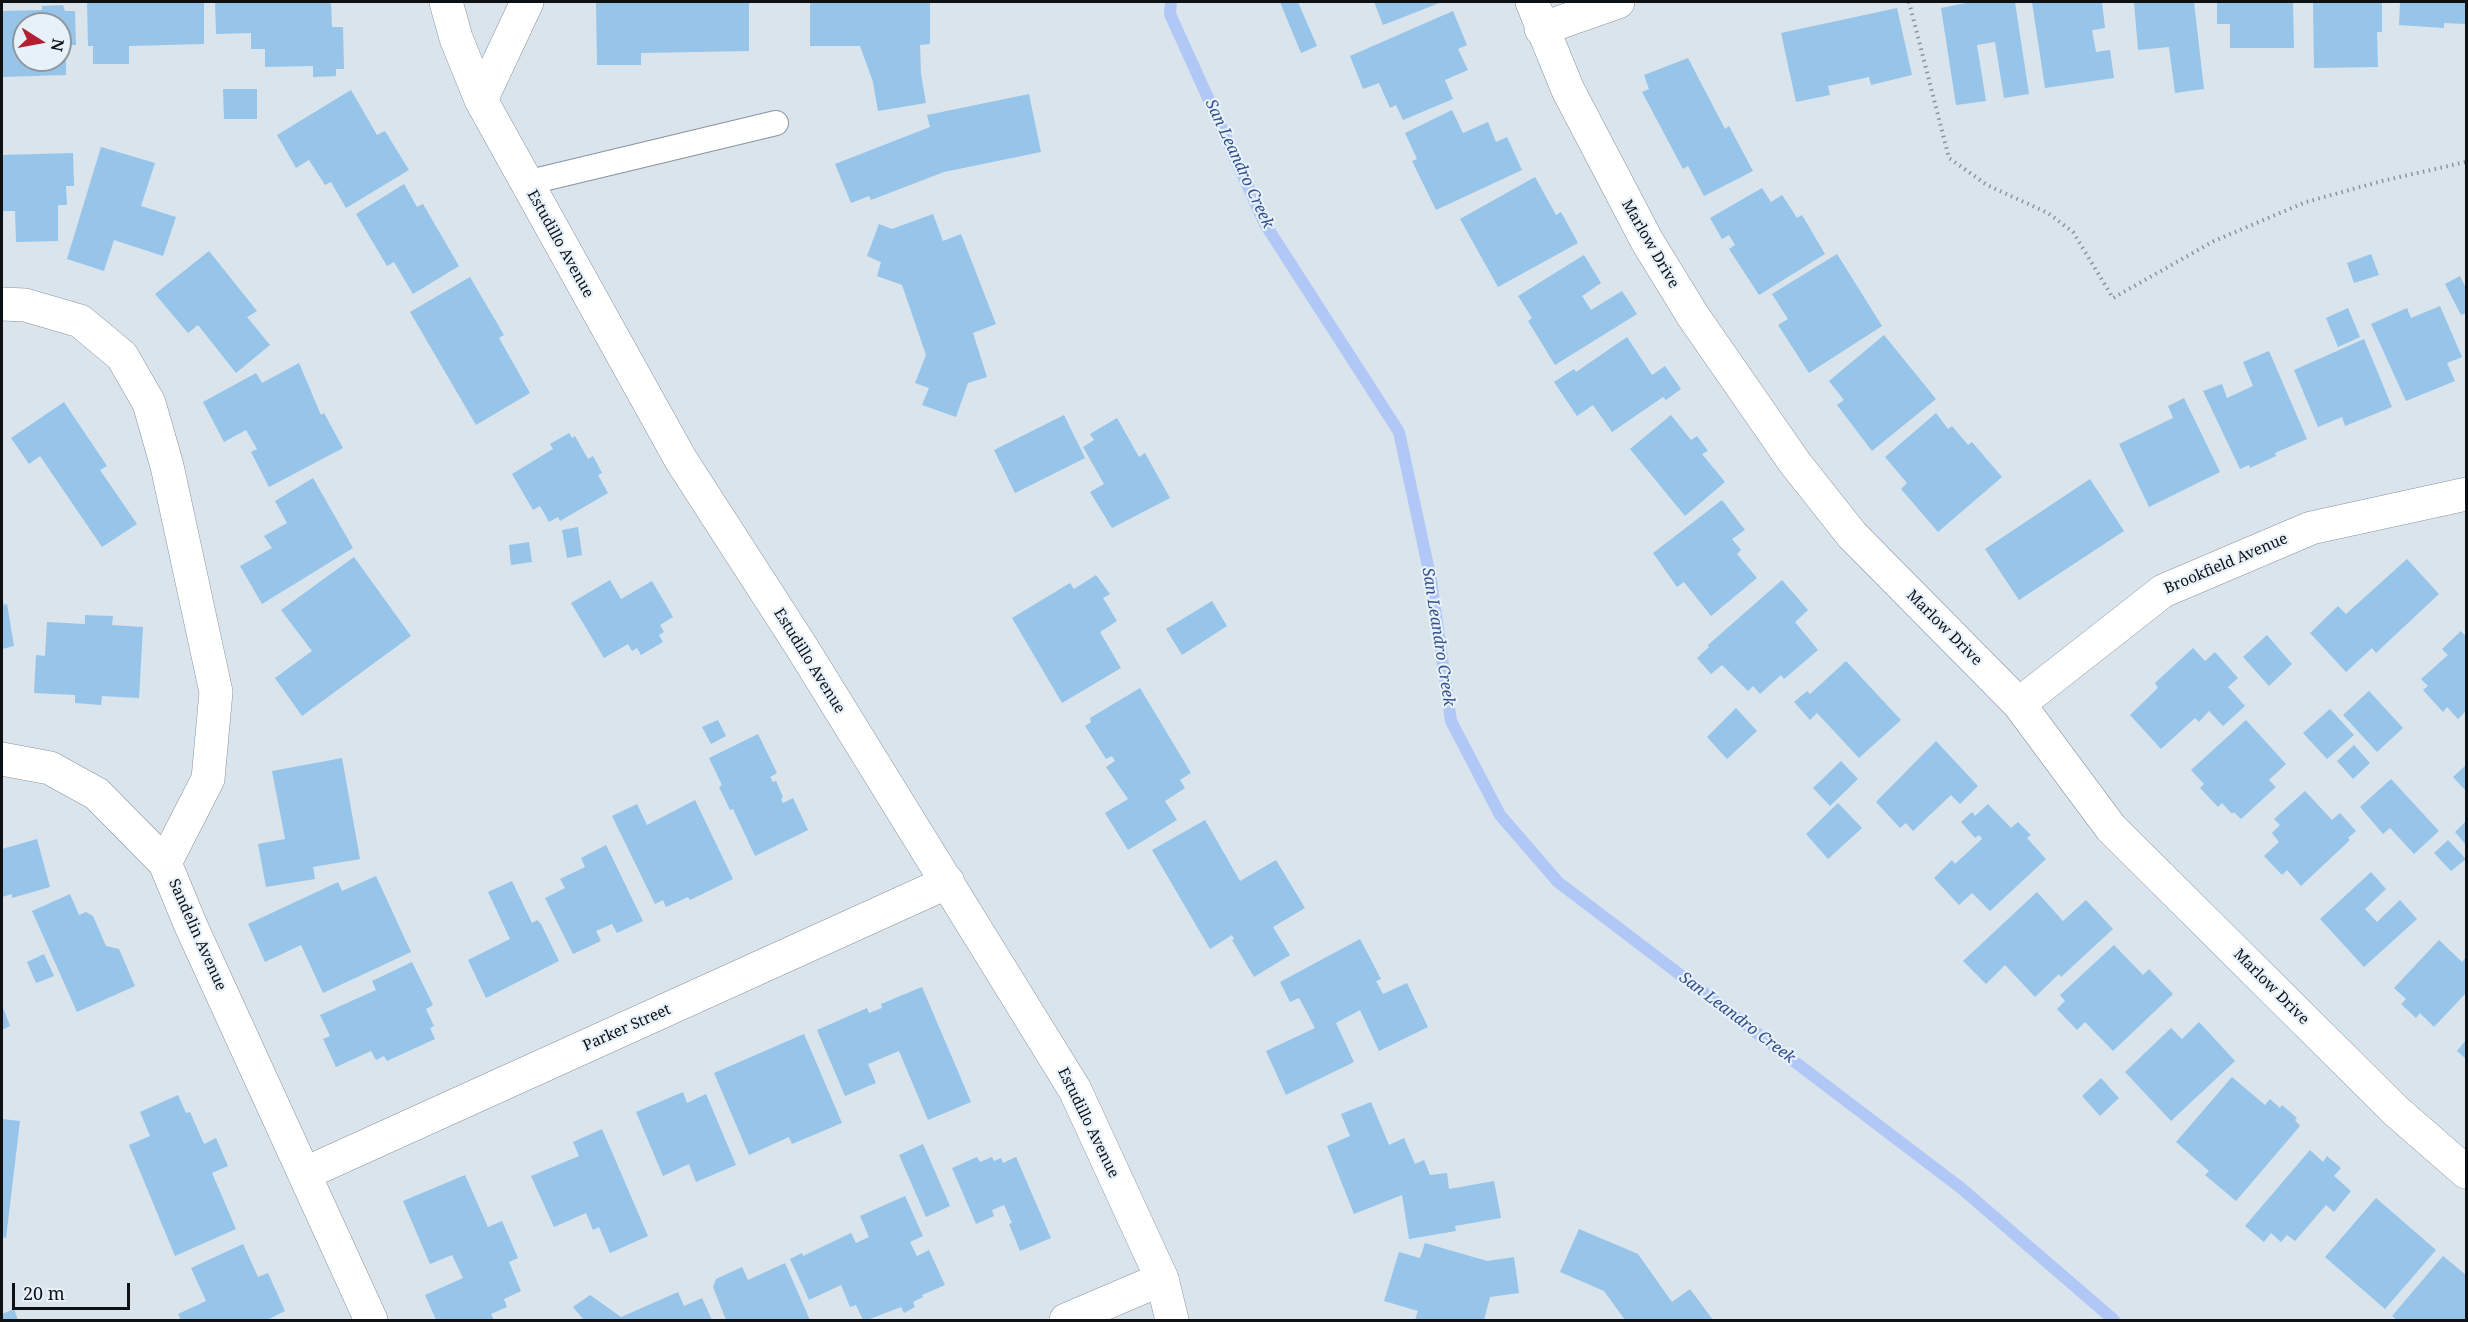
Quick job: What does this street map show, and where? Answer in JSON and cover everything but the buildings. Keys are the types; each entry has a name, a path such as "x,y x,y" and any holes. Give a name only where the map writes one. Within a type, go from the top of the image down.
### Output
{"street":[{"name":"Estudillo Avenue","path":"446,2 456,38 481,100 681,460 948,882 1075,1090 1162,1279 1172,1320"},
{"path":"481,100 527,2"},
{"path":"1537,15 1618,2"},
{"name":"Marlow Drive","path":"1537,15 1599,152 1647,241 1693,316 1795,463 1852,535 2019,704 2111,828 2396,1111 2466,1172"},
{"name":"Sandelin Avenue","path":"2,304 25,306 80,321 123,356 150,403 167,466 216,692 208,779 165,863 191,926 306,1173 371,1320"},
{"name":"Brookfield Avenue","path":"2019,704 2163,591 2311,528 2466,494"},
{"path":"2,759 50,768 97,794 165,863"},
{"name":"Parker Street","path":"306,1173 948,882"},
{"path":"1066,1320 1162,1279"}],"lane":[{"path":"526,183 776,123"}],"path":[{"path":"1909,2 1949,158 1987,185 2048,213 2073,232 2114,298 2214,241 2306,202 2382,181 2466,162"}],"waterway":[{"name":"San Leandro Creek","path":"1171,2 1170,14 1265,224 1399,432 1431,580 1451,721 1500,815 1558,882 1961,1188 2114,1320"}]}
